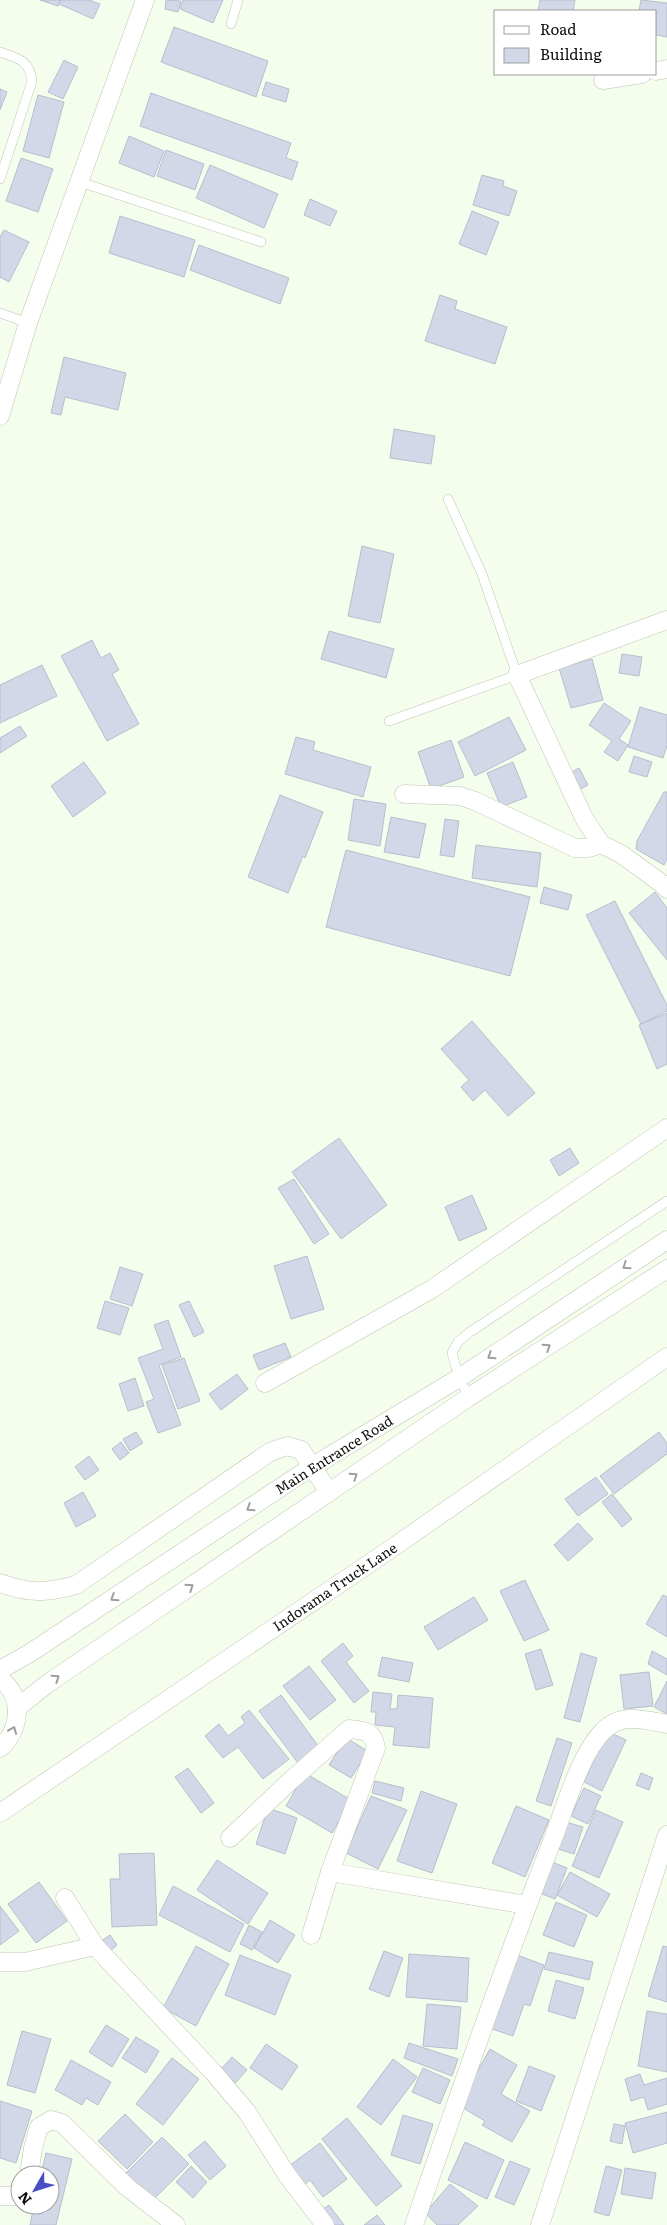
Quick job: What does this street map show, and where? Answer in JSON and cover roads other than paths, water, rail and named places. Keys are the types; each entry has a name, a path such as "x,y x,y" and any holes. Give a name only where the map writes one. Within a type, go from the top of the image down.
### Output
{"street":[{"path":"0,416 28,324 145,0"},
{"path":"603,80 636,75"},
{"path":"665,882 621,854 601,844 581,812 517,676 667,620"},
{"path":"404,794 460,796 475,801 574,848 589,848 601,844"},
{"path":"266,1382 432,1289 667,1128"},
{"name":"Main Entrance Road","path":"0,1670 30,1654 313,1466 459,1378 667,1240"},
{"path":"17,1708 47,1684 469,1397 667,1269"},
{"name":"Indorama Truck Lane","path":"0,1813 382,1555 667,1357"},
{"path":"0,1582 29,1592 50,1592 76,1585 270,1452 287,1446 301,1450 329,1492"},
{"path":"0,1679 13,1694 17,1708 14,1732 0,1748"},
{"path":"414,2225 527,1905 584,1759 602,1731 612,1723 632,1718 667,1724"},
{"path":"230,1838 349,1729 363,1730 371,1733 375,1740 376,1748 330,1872 311,1935"},
{"path":"540,2225 667,1835"},
{"path":"330,1872 527,1905"},
{"path":"65,1898 95,1946 248,2112 287,2175 325,2225"},
{"path":"0,1962 25,1962 95,1946"},
{"path":"30,2165 39,2128 50,2120 62,2123 127,2187 176,2225"}],"lane":[{"path":"231,24 238,0"},
{"path":"0,52 23,60 31,70 32,81 0,179"},
{"path":"80,182 261,242"},
{"path":"0,313 28,324"},
{"path":"389,722 517,676 482,574 448,499"},
{"path":"469,1397 459,1378 452,1353 458,1342 470,1332 667,1201"}]}
